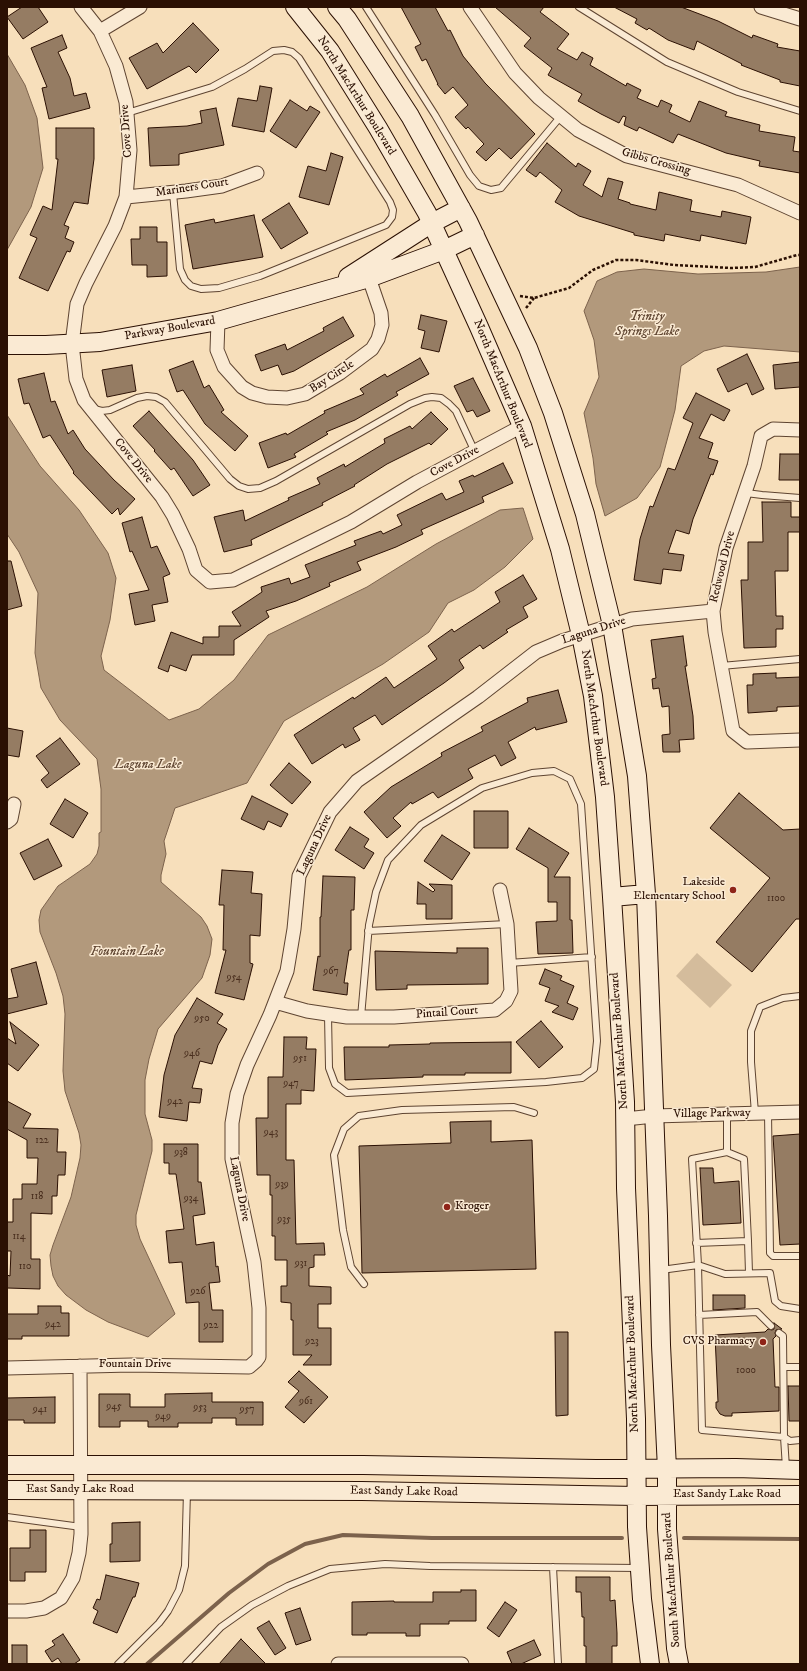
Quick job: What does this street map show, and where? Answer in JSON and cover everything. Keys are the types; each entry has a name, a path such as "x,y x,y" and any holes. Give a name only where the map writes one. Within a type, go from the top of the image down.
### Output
{"main road":[{"name":"North MacArthur Boulevard","path":"295,7 330,51 378,128 432,223 480,327 522,426 560,549 581,635 593,696 604,790 612,896 625,1119 626,1188 636,1419 636,1496"},
{"path":"338,7 410,116 475,235 528,348 553,413 585,514 612,625 637,776 646,894 660,1270 661,1345 668,1469 667,1495"},
{"name":"Parkway Boulevard","path":"329,289 432,223 461,208"},
{"name":"Parkway Boulevard","path":"7,345 46,345 100,342 218,321 369,278 444,250 475,235"},
{"path":"612,896 646,894"},
{"path":"630,1273 660,1270"},
{"name":"East Sandy Lake Road","path":"7,1465 363,1465 793,1470"},
{"path":"362,1491 363,1465"},
{"name":"East Sandy Lake Road","path":"7,1490 362,1491 636,1496 800,1495"},
{"name":"South MacArthur Boulevard","path":"667,1495 668,1557 676,1648 679,1664"},
{"path":"636,1496 642,1599 650,1664"}],"street":[{"name":"Cove Drive","path":"81,7 100,31 116,66 126,102 130,150 126,197 115,226 77,304 72,344 76,379 84,400 162,497 173,515 189,549 196,570 210,582 233,580 240,577 351,522 417,482 522,426"},
{"path":"100,31 140,7"},
{"name":"Gibbs Crossing","path":"470,7 515,73 539,98 578,130 627,156 738,185 800,213"},
{"path":"761,7 800,19"},
{"name":"Mariners Court","path":"126,197 172,193 222,186 257,173"},
{"name":"Bay Circle","path":"218,321 217,350 224,367 242,387 252,393 267,397 287,398 305,394 372,349 378,339 382,324 381,312 369,278"},
{"name":"Redwood Drive","path":"800,430 773,429 761,436 746,492 726,548 716,588 713,611 733,732 747,742 800,740"},
{"name":"Laguna Drive","path":"259,1357 259,1308 254,1262 232,1159 232,1123 237,1094 247,1064 275,1002 287,971 294,929 299,876 330,812 357,781 472,701 536,652 632,618 713,611"},
{"path":"7,822 11,819 14,804"},
{"name":"Pintail Court","path":"275,1002 307,1011 347,1017 394,1017 495,1010 506,1001 511,991 507,924 500,890"},
{"name":"Village Parkway","path":"625,1119 654,1116 800,1112"},
{"name":"Fountain Drive","path":"7,1368 80,1366 249,1366 256,1362 259,1357"},
{"path":"7,1611 26,1611 44,1608 61,1598 73,1578 79,1553 81,1527 82,1490 80,1366"},
{"path":"338,1664 462,1664"}],"lane":[{"path":"366,7 435,115 470,175 479,186 491,190 501,188 561,116"},
{"path":"579,7 667,62 738,92 800,111"},
{"path":"126,113 212,87 245,69 273,51 284,50 292,52 299,58 390,202 393,210 392,217 386,225 260,276 219,288 201,289 191,286 185,280 180,270 172,193"},
{"path":"91,408 102,411 147,396 156,397 166,402 230,479 239,486 248,489 260,488 276,481 410,404 425,398 440,398 456,411 475,452"},
{"path":"746,492 800,498"},
{"path":"721,666 800,659"},
{"path":"328,1015 329,1068 335,1084 347,1093 546,1082 582,1078 594,1069 597,1041 581,804 570,779 554,771 532,773 482,788 421,825 388,860 376,892 368,931 361,1017"},
{"path":"368,931 507,924"},
{"path":"509,963 592,957"},
{"path":"800,996 783,998 760,1007 751,1031 751,1062 761,1113 770,1253 773,1256 800,1256"},
{"path":"364,1284 351,1267 343,1230 334,1155 344,1129 359,1116 402,1110 514,1106 534,1113"},
{"path":"727,1114 727,1152"},
{"path":"749,1273 744,1160 727,1152 692,1159 698,1265 702,1430 784,1437 790,1441 800,1440"},
{"path":"696,1243 748,1240"},
{"path":"660,1270 698,1265 725,1274 770,1273 775,1301 781,1306 800,1309"},
{"path":"699,1315 757,1312 771,1326"},
{"path":"779,1333 782,1336 784,1367 784,1437 793,1470"},
{"path":"784,1367 800,1366"},
{"path":"118,1664 159,1622 168,1611 179,1590 186,1566 187,1490"},
{"path":"7,1517 81,1527"},
{"path":"186,1664 221,1626 252,1605 288,1586 330,1569 385,1564 430,1566 640,1568"},
{"path":"553,1567 558,1664"}],"path":[{"path":"514,295 534,298 569,288 593,270 616,260 636,260 674,265 732,268 755,267 800,255"},
{"path":"522,314 534,298"}],"shaded area":[{"path":"697,953 732,985 710,1008 676,976"}],"water":[{"path":"7,54 25,85 37,118 43,168 31,207 7,250"},
{"name":"Trinity Springs Lake","path":"800,267 800,352 724,346 704,351 681,366 675,410 660,467 637,498 605,516 596,484 593,458 584,413 599,377 594,340 584,311 597,281 617,272 644,269 698,274 766,272"},
{"path":"7,415 40,466 79,510 108,553 116,578 110,620 101,656 104,670 169,720 199,709 234,680 268,635 367,587 436,544 500,510 523,508 533,539 505,567 474,590 448,603 429,632 383,664 284,721 247,783 175,808 164,841 166,854 161,875 161,882 201,917 207,926 212,939 210,955 202,978 158,1029 149,1059 145,1080 145,1114 152,1140 152,1151 136,1215 136,1225 140,1239 175,1314 148,1337 108,1322 86,1310 66,1295 58,1286 53,1276 51,1266 50,1255 71,1197 80,1158 81,1145 79,1133 65,1091 63,1071 65,1014 63,996 40,932 39,920 41,910 58,886 90,864 97,854 99,846 99,833 101,832 101,789 97,759 60,720 41,688 35,653 38,593 19,552 7,534"}],"building":[{"path":"22,7 38,7 48,22 23,39 7,17"},
{"path":"401,7 435,7 448,31 450,30 463,56 485,83 535,134 511,159 499,148 486,161 476,152 484,144 468,127 466,129 455,117 468,105 453,87 445,94 437,84 426,59 422,61 415,47 421,44"},
{"path":"495,7 544,7 540,12 569,34 557,49 577,60 582,52 593,58 590,65 626,86 627,83 641,90 637,98 658,107 661,100 672,105 669,112 690,122 699,101 727,112 725,116 760,125 759,131 795,137 793,151 800,152 800,173 759,166 760,161 726,153 678,134 673,143 639,127 637,131 624,125 626,117 623,116 619,123 601,114 578,101 582,94 548,75 552,68 524,46 531,38"},
{"path":"614,7 681,7 718,21 752,38 753,35 778,44 777,47 800,51 800,86 780,82 780,80 741,65 742,64 697,41 694,50 668,40 649,28 647,30 635,23 637,19"},
{"path":"193,23 219,50 196,73 189,66 147,89 129,58 157,43 163,53"},
{"path":"62,35 67,48 58,52 70,78 74,96 86,93 90,108 49,119 42,88 47,87 31,48"},
{"path":"260,86 272,88 264,132 232,126 238,98 257,101"},
{"path":"290,100 307,111 310,106 320,112 296,148 270,131"},
{"path":"216,108 224,145 179,154 179,165 150,166 148,128 187,126 202,123 200,111"},
{"path":"56,128 94,128 94,159 88,204 74,202 64,225 69,227 65,238 74,242 70,252 67,251 48,291 19,278 37,238 30,235 43,206 52,210 58,159 56,159"},
{"path":"547,143 576,167 578,163 591,171 583,185 602,197 608,178 623,182 618,199 630,204 656,210 659,192 692,200 690,211 721,217 722,211 751,217 746,244 701,235 700,241 665,234 664,241 634,235 634,233 579,216 555,202 562,190 540,172 536,177 526,170"},
{"path":"331,153 343,157 329,205 299,197 308,166 326,171"},
{"path":"289,203 308,233 281,249 262,220"},
{"path":"254,215 263,257 193,269 185,225 214,219 215,223"},
{"path":"140,227 157,227 157,242 167,242 167,276 147,277 147,265 132,265 131,239 140,239"},
{"path":"421,315 447,321 439,352 421,348 425,331 418,329"},
{"path":"343,317 354,336 294,371 282,375 278,365 261,371 255,355 285,344 287,350 324,331 323,328"},
{"path":"747,354 764,389 752,395 747,383 728,392 717,369"},
{"path":"420,358 429,374 396,392 398,395 355,420 326,432 328,434 294,454 296,457 268,468 259,443 286,433 287,435 325,413 324,411 364,394 360,389 385,374 387,377"},
{"path":"193,361 204,388 209,385 224,410 221,412 248,436 235,451 205,424 183,390 177,392 169,370"},
{"path":"800,362 800,387 775,389 773,365"},
{"path":"132,365 136,391 107,397 102,370"},
{"path":"44,373 51,402 55,401 68,434 73,430 85,449 114,480 135,499 120,515 118,508 112,514 73,473 74,472 50,435 43,438 29,403 24,404 18,379"},
{"path":"473,378 490,411 477,417 473,410 467,412 454,386"},
{"path":"696,393 730,410 724,421 711,414 699,438 713,443 708,458 718,461 713,475 711,474 693,519 689,534 676,530 668,553 684,555 681,571 663,569 661,584 634,580 640,539 650,506 653,507 668,468 675,470 693,423 683,418"},
{"path":"149,411 193,460 210,485 193,496 174,468 171,470 133,426"},
{"path":"431,412 448,429 431,445 429,443 387,464 354,485 355,486 322,503 323,505 251,540 252,545 224,552 214,517 243,510 245,521 289,500 288,498 320,484 317,478 344,464 345,467 385,443 384,439 410,426 412,429"},
{"path":"780,454 800,454 800,480 779,480"},
{"path":"503,463 513,483 482,497 484,502 421,530 423,534 396,547 357,562 361,570 329,583 330,586 296,601 266,611 269,617 234,640 234,655 192,655 186,671 170,665 168,672 158,668 171,632 203,644 203,637 219,637 219,626 241,626 232,612 262,592 261,587 289,578 291,584 310,577 305,565 356,545 354,541 381,531 383,534 402,525 397,515 442,493 446,500 464,492 459,481 473,475 474,477"},
{"path":"762,502 791,502 791,517 800,517 800,532 788,532 788,571 775,571 776,616 783,616 783,629 776,629 776,647 744,648 741,580 748,580 748,542 763,542"},
{"path":"142,517 151,548 157,546 170,574 163,577 168,602 152,605 155,621 135,625 129,594 149,590 132,551 130,552 122,523"},
{"path":"7,561 11,561 22,606 7,610"},
{"path":"523,575 537,599 523,607 528,617 506,630 508,632 483,649 480,645 459,660 464,668 444,683 382,725 375,715 353,728 360,740 345,748 343,744 312,764 294,735 353,697 354,699 386,677 394,688 437,659 428,646 452,629 454,632 500,602 495,592"},
{"path":"683,636 687,666 685,666 693,716 694,739 679,740 680,752 663,752 662,735 670,734 669,706 662,707 659,688 653,689 652,679 656,678 651,640"},
{"path":"776,673 776,678 800,677 800,706 777,707 777,711 748,713 747,685 753,685 753,674"},
{"path":"558,690 567,722 536,730 535,727 508,742 516,758 501,766 495,755 468,769 473,778 438,798 433,792 412,804 411,802 393,818 401,826 387,838 364,812 391,787 442,756 441,753 483,731 481,727 528,702 527,698"},
{"path":"7,728 23,731 19,757 7,755"},
{"path":"60,738 80,764 47,788 41,780 49,773 36,756"},
{"path":"289,763 311,782 292,804 270,785"},
{"path":"739,793 783,830 800,829 800,919 796,919 752,972 716,942 770,878 710,828"},
{"path":"252,796 288,814 281,827 268,821 264,830 241,819"},
{"path":"65,799 88,813 73,838 50,824"},
{"path":"474,811 508,811 508,848 474,848"},
{"path":"350,827 369,839 364,847 374,853 364,869 335,850"},
{"path":"529,828 569,853 554,877 570,877 570,920 572,920 573,953 538,954 536,922 557,921 557,902 548,902 548,868 516,849"},
{"path":"442,835 470,853 452,880 424,861"},
{"path":"48,839 62,866 34,880 20,853"},
{"path":"222,870 253,872 251,893 262,894 260,936 250,935 250,963 253,964 244,1000 215,993 226,950 223,950 224,905 219,905"},
{"path":"323,876 355,877 354,910 351,910 351,950 349,950 344,983 348,983 347,995 313,990 318,956 320,957 320,917"},
{"path":"418,882 433,892 435,890 429,884 452,885 452,919 426,919 426,904 417,904"},
{"path":"457,948 488,948 488,984 407,985 407,989 376,990 375,951 457,953"},
{"path":"36,962 47,1004 7,1014 7,999 18,997 11,969"},
{"path":"545,969 562,976 560,980 574,986 567,1003 578,1008 573,1020 552,1012 559,1006 545,1001 550,988 539,984"},
{"path":"197,998 223,1014 217,1023 227,1029 218,1045 212,1064 200,1061 192,1088 202,1089 200,1103 189,1102 187,1121 159,1117 164,1075 175,1035"},
{"path":"541,1021 563,1047 539,1068 516,1042"},
{"path":"10,1022 39,1045 18,1071 7,1063 7,1038 16,1044"},
{"path":"284,1037 307,1037 306,1049 316,1049 314,1091 301,1090 301,1104 286,1104 286,1160 294,1160 296,1244 324,1243 325,1255 314,1255 314,1267 309,1268 309,1286 331,1287 331,1304 318,1304 318,1328 331,1328 331,1365 303,1365 312,1355 293,1355 293,1320 291,1320 291,1303 281,1302 281,1286 287,1286 287,1260 275,1260 275,1236 272,1236 272,1195 270,1195 270,1175 257,1175 256,1118 268,1118 268,1077 283,1077"},
{"path":"511,1042 511,1073 465,1073 465,1075 423,1075 423,1077 345,1080 344,1047 389,1047 389,1045 430,1043"},
{"path":"7,1101 31,1114 23,1128 58,1129 57,1152 66,1152 65,1175 58,1175 57,1196 52,1196 52,1214 31,1213 31,1259 40,1259 40,1289 7,1288 7,1275 10,1276 11,1251 7,1251 7,1222 13,1222 13,1199 22,1199 22,1184 37,1184 38,1158 27,1158 27,1140 7,1129"},
{"name":"Kroger","path":"491,1121 491,1142 532,1140 536,1269 362,1273 359,1146 451,1143 450,1122"},
{"path":"800,1134 800,1244 780,1245 773,1136"},
{"path":"164,1144 198,1144 198,1182 201,1182 205,1214 193,1216 196,1245 214,1242 216,1267 218,1266 220,1282 209,1283 212,1310 223,1310 223,1342 199,1342 199,1302 186,1303 182,1262 169,1263 166,1231 184,1229 176,1174 169,1174 169,1163 164,1163"},
{"path":"700,1168 713,1168 714,1183 739,1181 741,1223 703,1225"},
{"path":"713,1295 745,1295 745,1308 713,1310"},
{"path":"38,1306 61,1306 61,1313 69,1313 69,1336 22,1336 22,1339 7,1339 7,1314 38,1314"},
{"name":"CVS Pharmacy","path":"774,1323 782,1329 776,1330 776,1336 773,1339 775,1387 779,1387 779,1411 732,1413 732,1416 720,1414 716,1408 716,1402 718,1402 715,1335 765,1332 768,1329 774,1329"},
{"path":"555,1332 568,1332 568,1415 556,1416"},
{"path":"299,1371 328,1397 304,1423 285,1407 299,1391 288,1382"},
{"path":"788,1386 800,1386 800,1421 789,1421"},
{"path":"212,1393 212,1402 263,1402 263,1425 236,1425 236,1418 212,1418 212,1423 178,1423 178,1427 148,1427 148,1421 120,1421 120,1427 99,1427 99,1394 130,1394 130,1407 165,1407 165,1394"},
{"path":"55,1397 55,1423 24,1423 24,1420 7,1420 7,1398"},
{"path":"140,1522 140,1561 110,1562 112,1523"},
{"path":"30,1530 46,1530 46,1572 25,1572 25,1581 10,1581 10,1548 30,1548"},
{"path":"106,1575 139,1583 135,1597 133,1597 117,1633 93,1623 98,1611 93,1608 97,1599 100,1600"},
{"path":"576,1577 610,1577 610,1601 615,1600 617,1633 617,1646 612,1646 612,1664 586,1664 586,1646 584,1646 584,1617 582,1617 581,1592 576,1592"},
{"path":"461,1590 476,1590 476,1621 449,1621 449,1624 420,1624 420,1636 406,1636 406,1633 367,1633 367,1635 352,1635 352,1602 433,1602 433,1592 461,1592"},
{"path":"505,1602 517,1610 499,1637 487,1628"},
{"path":"300,1608 311,1640 296,1645 285,1613"},
{"path":"269,1621 286,1648 275,1655 257,1628"},
{"path":"63,1634 80,1660 74,1664 62,1664 58,1658 52,1662 45,1651 55,1645 52,1641"},
{"path":"241,1639 266,1664 219,1664"},
{"path":"534,1640 541,1655 521,1664 512,1664 507,1652"},
{"path":"12,1645 27,1645 27,1664 12,1664"}],"waterway":[{"path":"147,1664 229,1593 268,1564 305,1544 343,1535 432,1538 622,1538"},
{"path":"684,1538 800,1539"}],"place":[{"name":"Lakeside Elementary School","path":"733,890"},
{"name":"Kroger","path":"447,1207"},
{"name":"CVS Pharmacy","path":"763,1342"}],"water label":[{"name":"Laguna Lake","path":"148,765"},
{"name":"Fountain Lake","path":"127,952"}]}
